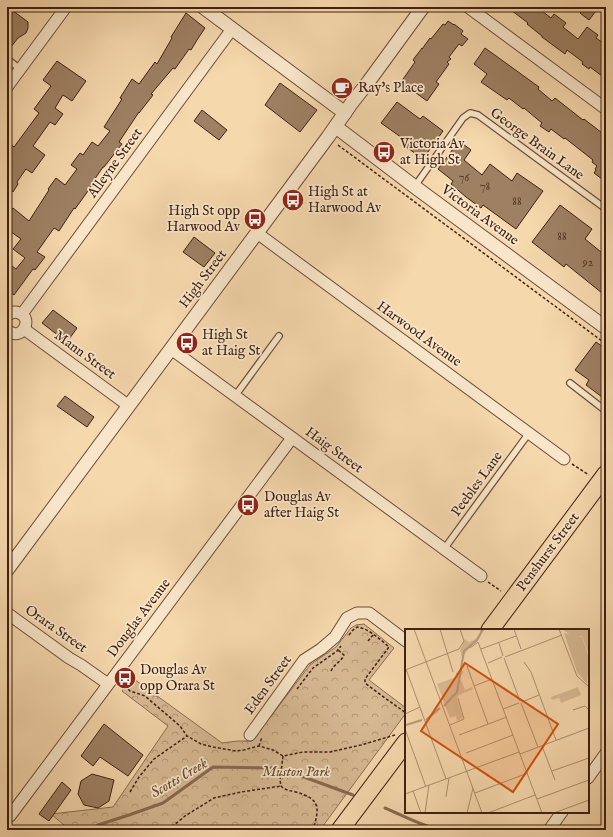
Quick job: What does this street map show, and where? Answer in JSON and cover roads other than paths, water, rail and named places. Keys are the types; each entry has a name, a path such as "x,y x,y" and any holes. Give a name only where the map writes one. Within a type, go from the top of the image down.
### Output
{"main road":[{"name":"Penshurst Street","path":"491,629 603,478"},
{"path":"340,830 402,738"}],"street":[{"path":"7,87 66,7"},
{"path":"203,7 345,113"},
{"name":"High Street","path":"7,570 370,81 423,7"},
{"path":"468,7 606,109"},
{"name":"Alleyne Street","path":"22,314 232,29"},
{"name":"Victoria Avenue","path":"336,127 414,187 606,328"},
{"name":"Harwood Avenue","path":"257,233 564,459"},
{"path":"7,316 12,312 22,314 26,323 24,329 18,333 8,332"},
{"name":"Mann Street","path":"24,329 129,406"},
{"name":"Haig Street","path":"171,349 480,576"},
{"name":"Douglas Avenue","path":"10,816 292,438"},
{"name":"Orara Street","path":"7,613 108,684"},
{"name":"Eden Street","path":"250,736 304,660 321,649 335,637 347,618 357,613 369,613 405,640"},
{"path":"589,777 606,753"},
{"path":"549,830 561,813"}],"lane":[{"path":"7,59 20,69"},
{"name":"George Brain Lane","path":"414,187 463,118 470,113 478,115 606,209"},
{"path":"235,396 279,336"},
{"path":"570,383 606,411"},
{"name":"Peebles Lane","path":"444,549 529,433"}],"waterway":[{"name":"Scotts Creek","path":"89,830 98,825 163,803 213,767 273,768 293,773 353,795"},
{"name":"Scotts Creek","path":"385,808 436,829 449,830 476,828 487,830"}],"place":[{"name":"Ray's Place","path":"342,88"},
{"name":"Victoria Av at High St","path":"384,152"},
{"name":"High St at Harwood Av","path":"293,200"},
{"name":"High St opp Harwood Av","path":"255,219"},
{"name":"High St at Haig St","path":"187,343"},
{"name":"Douglas Av after Haig St","path":"248,505"},
{"name":"Douglas Av opp Orara St","path":"125,678"}],"park label":[{"name":"Muston Park","path":"296,772"}]}
